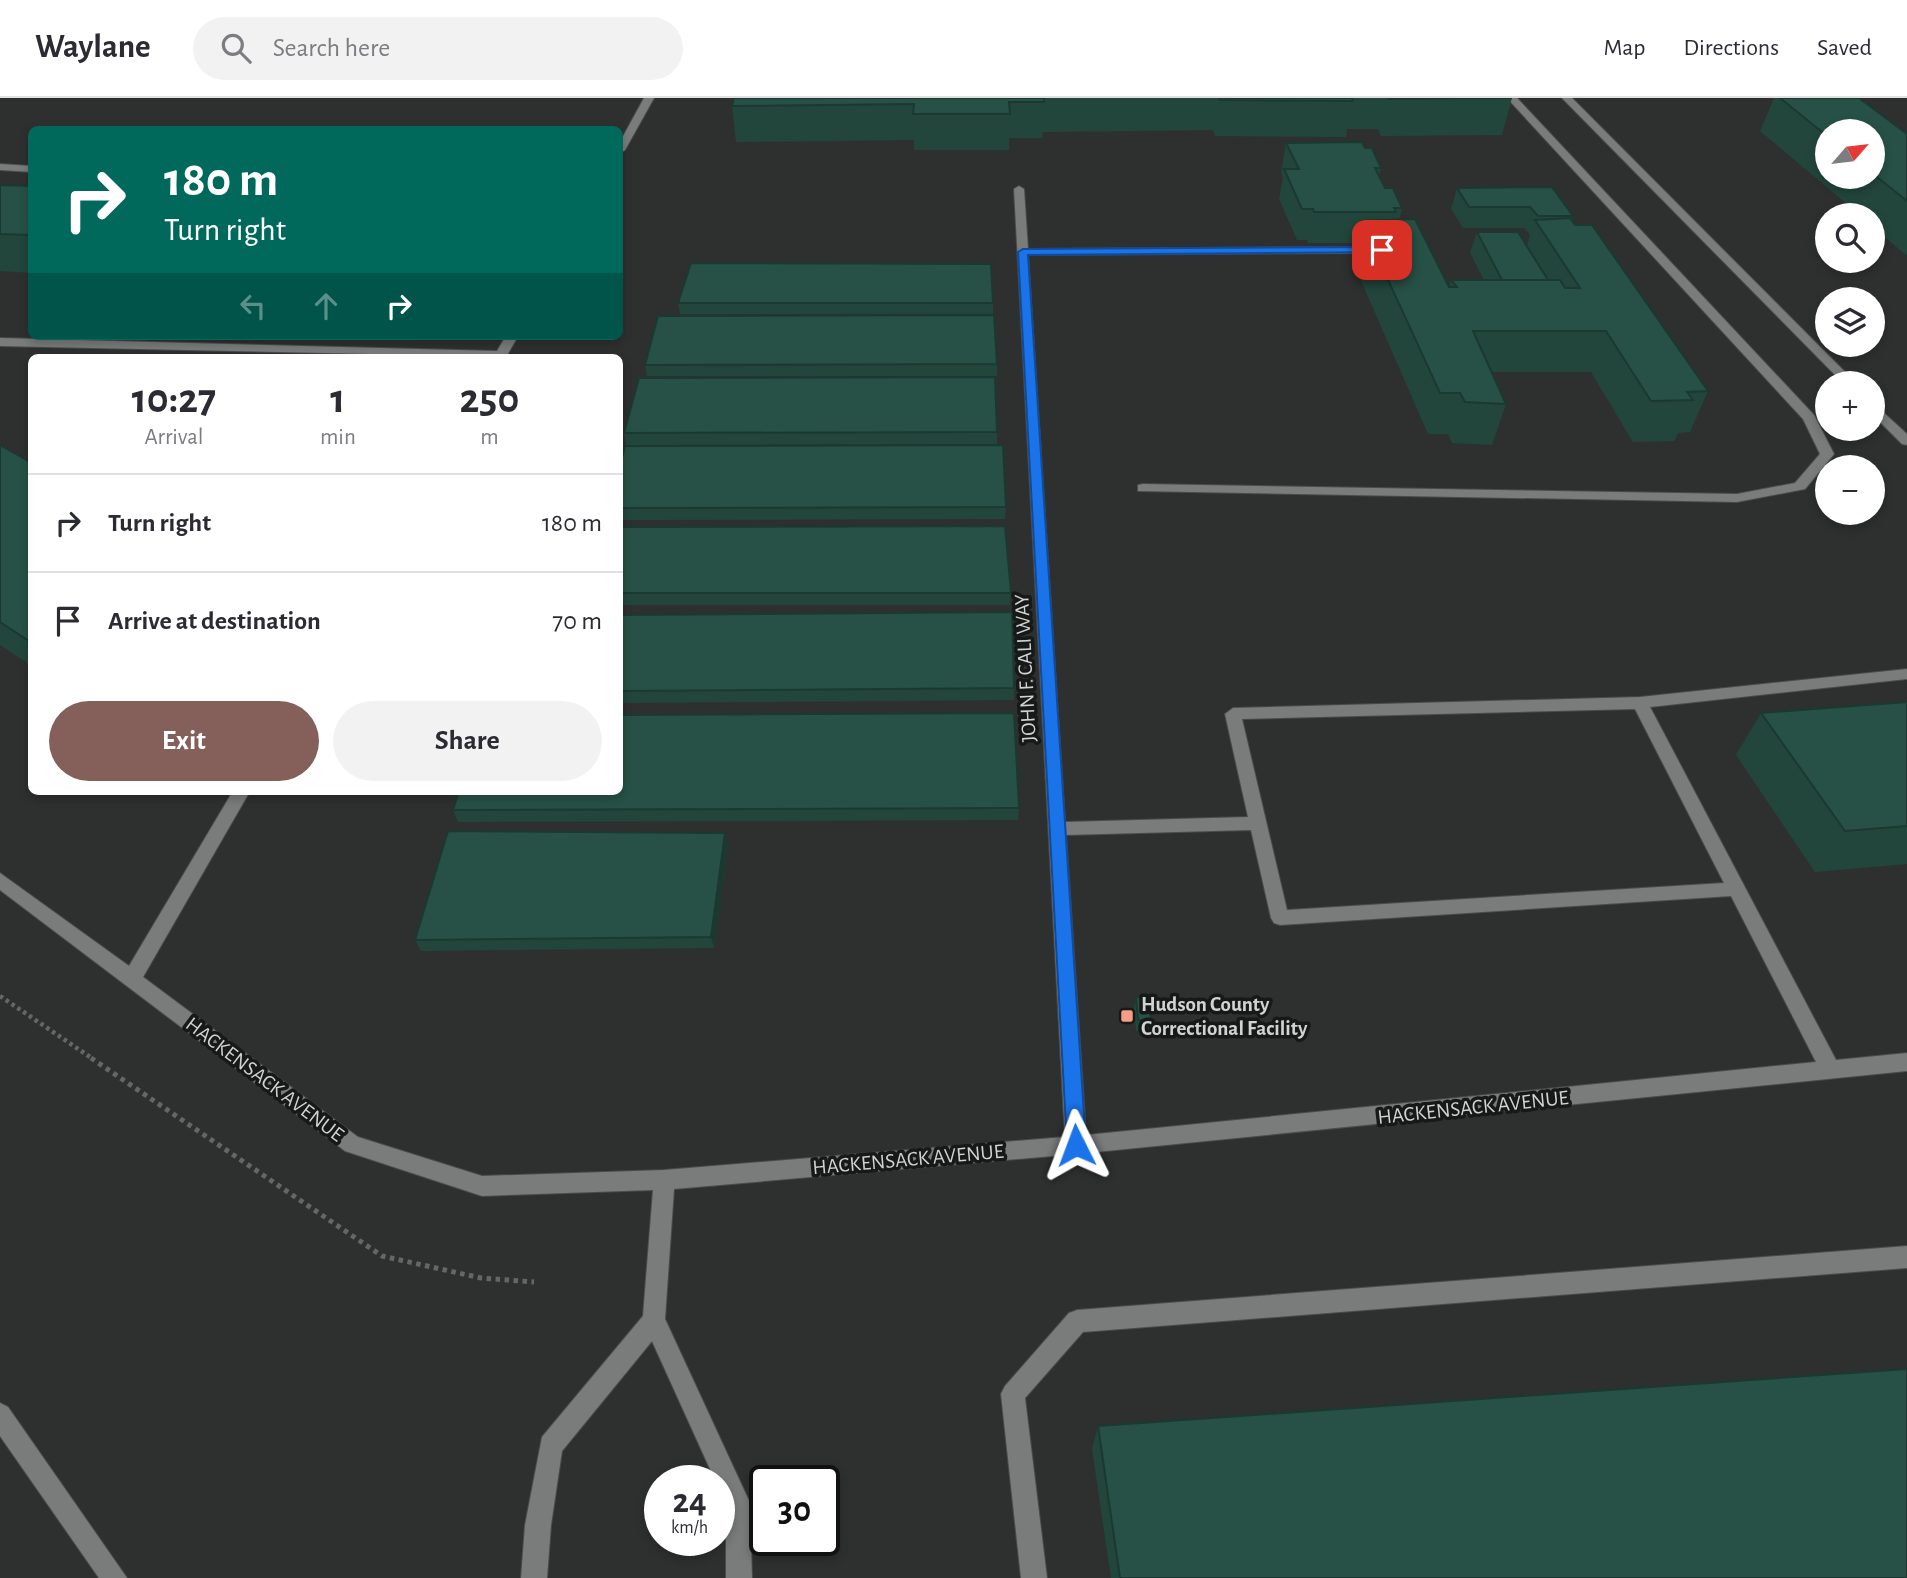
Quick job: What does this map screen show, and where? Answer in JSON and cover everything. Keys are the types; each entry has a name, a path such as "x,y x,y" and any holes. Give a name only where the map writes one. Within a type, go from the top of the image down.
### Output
{"street":[{"path":"623,145 649,98"},
{"path":"1143,488 1737,498 1800,486 1827,454 1809,418 1512,98"},
{"path":"1567,98 1838,371"},
{"path":"0,167 28,169"},
{"name":"JOHN F. CALI WAY","path":"1019,189 1076,1145"},
{"path":"1023,252 1395,250"},
{"path":"0,342 429,354"},
{"path":"1885,419 1907,441"},
{"path":"1736,889 1280,918 1233,714 1640,703 1907,674"},
{"path":"1640,703 1831,1071"},
{"path":"131,980 240,795"},
{"path":"1057,829 1258,823"},
{"name":"HACKENSACK AVENUE","path":"0,880 352,1144 482,1186 664,1180 1076,1145 1907,1062"},
{"path":"664,1180 654,1320 738,1503 739,1578"},
{"path":"1034,1578 1013,1394 1077,1321 1907,1257"},
{"path":"534,1578 538,1525 551,1446 654,1320"},
{"path":"0,1415 114,1578"}],"path":[{"path":"0,996 382,1256 481,1278 534,1282"}],"building":[{"path":"734,98 1044,98 1044,102 1009,102 1010,114 913,114 914,104 732,106"},
{"path":"1219,98 1352,98 1353,101 1220,100"},
{"path":"1388,98 1512,98 1389,99"},
{"path":"1780,98 1859,98 1907,134 1907,201 1885,183 1885,119 1815,119 1815,126"},
{"path":"1362,142 1365,148 1372,148 1381,168 1375,168 1385,188 1393,188 1402,208 1394,208 1396,212 1314,212 1313,209 1302,209 1284,169 1299,169 1286,143"},
{"path":"0,185 28,186 28,235 0,234"},
{"path":"1552,187 1573,216 1538,216 1530,207 1469,207 1457,188"},
{"path":"1570,218 1575,225 1592,225 1708,391 1687,392 1693,400 1651,401 1606,331 1473,331 1506,404 1465,402 1460,393 1440,393 1361,221 1415,219 1449,287 1457,287 1451,280 1560,280 1565,288 1580,288 1535,220"},
{"path":"1477,232 1518,232 1548,280 1502,280"},
{"path":"691,263 991,264 993,303 678,303"},
{"path":"994,315 997,364 645,365 658,316"},
{"path":"995,377 997,432 624,433 639,378"},
{"path":"0,445 28,461 28,640 0,622"},
{"path":"1003,445 1006,507 623,508 625,446"},
{"path":"1005,526 1011,593 623,593 623,527"},
{"path":"1012,612 1014,688 623,691 623,615"},
{"path":"1907,702 1907,826 1845,831 1761,713"},
{"path":"1014,713 1019,808 453,810 458,795 623,795 623,715"},
{"path":"448,831 725,833 711,937 415,940"},
{"path":"1148,996 1151,1020 1138,1020 1136,997"},
{"path":"1907,1369 1907,1578 1120,1578 1098,1426"}],"place":[{"name":"Hudson County Correctional Facility","path":"1127,1016"}],"route":[{"path":"1076,1145 1023,252 1382,250"}]}
